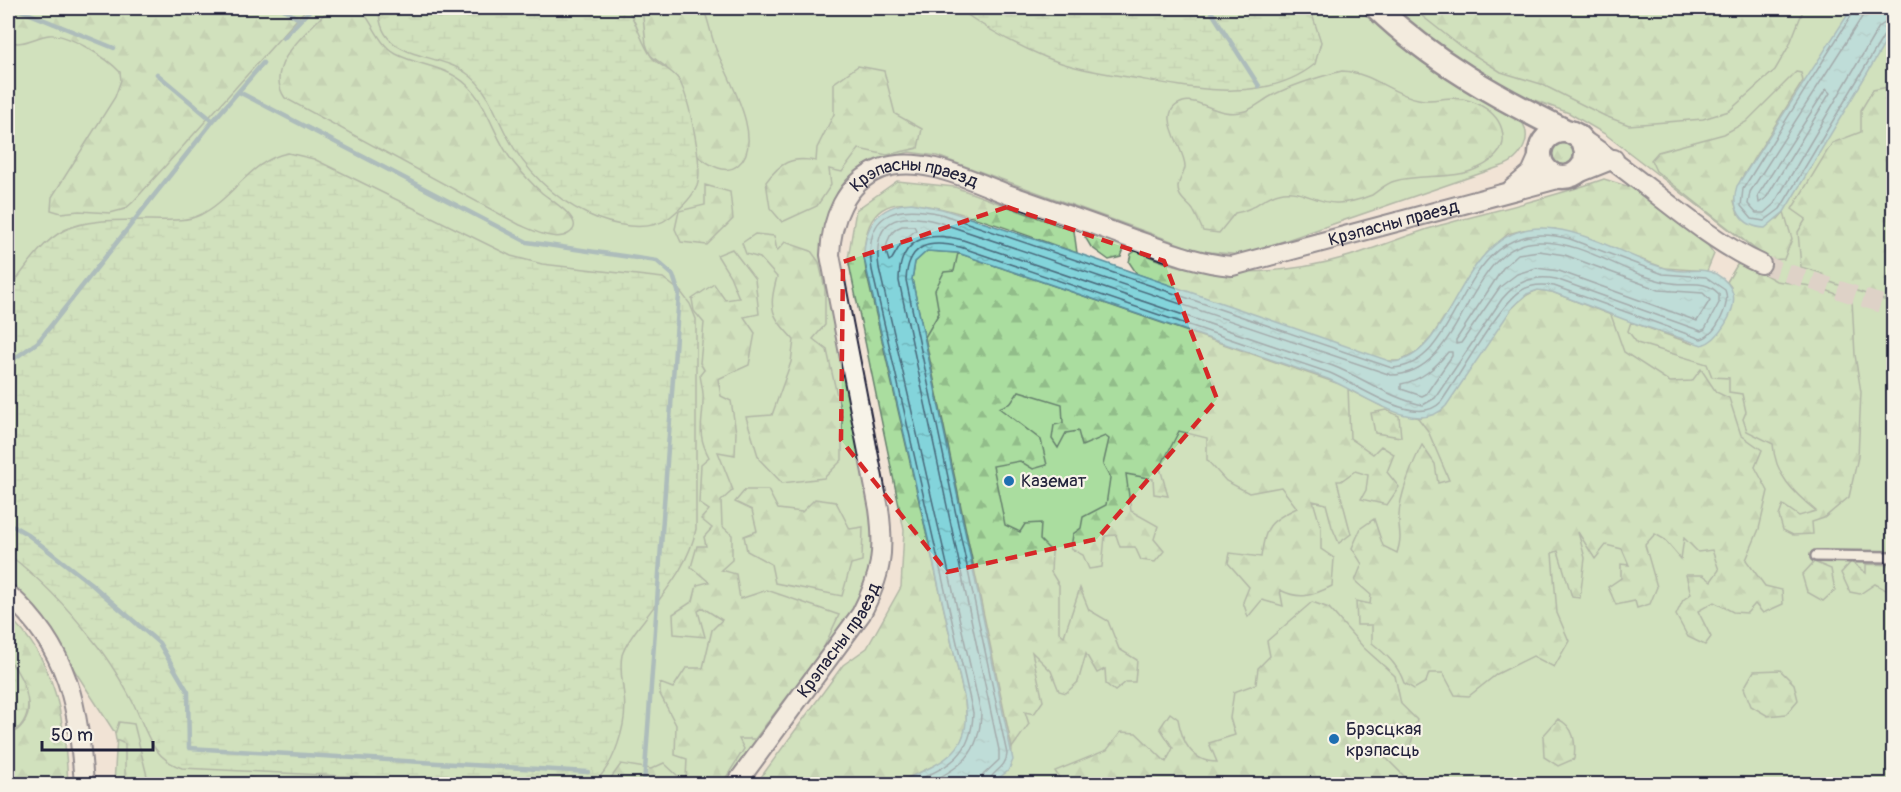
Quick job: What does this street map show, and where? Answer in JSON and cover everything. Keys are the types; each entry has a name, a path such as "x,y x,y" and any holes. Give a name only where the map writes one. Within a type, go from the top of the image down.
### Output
{"street":[{"path":"1377,8 1408,36 1446,64 1614,159 1718,238 1761,264"},
{"path":"1503,195 1531,173 1540,153 1545,139 1558,131 1573,134 1586,150 1586,158 1580,170 1570,176 1557,177 1544,168 1540,153 1531,123 1517,106"},
{"name":"Крэпасны праезд","path":"736,784 861,614 877,583 884,545 879,509 830,255 831,233 836,216 850,194 864,180 879,170 892,167 937,168 1188,259 1232,266 1503,195 1570,176 1614,159"},
{"path":"8,594 38,627 62,665 70,685 80,730 84,784"}],"lane":[{"path":"1816,556 1893,557"}],"highlighted area":[{"path":"1007,207 1164,261 1217,399 1097,539 947,572 841,440 843,262"}],"green space":[{"path":"8,8 1366,8 1406,46 1434,68 1465,89 1518,118 1525,128 1526,140 1522,151 1510,163 1243,255 1199,251 937,156 909,152 887,159 832,209 822,244 876,525 871,579 851,622 728,784 114,784 117,736 51,634 8,586"},
{"path":"8,8 307,8 125,209 110,213 79,211 61,213 51,210 52,197 115,97 121,80 120,72 97,54 76,42 57,35 19,43 8,41"},
{"path":"330,8 360,8 390,50 405,58 451,74 467,85 481,103 506,153 537,189 571,217 574,223 573,229 568,234 557,237 520,225 285,98 280,86 280,73 284,61 301,37"},
{"path":"379,8 627,8 651,56 676,76 683,89 691,116 699,164 699,177 695,190 670,217 651,225 629,226 607,222 587,214 551,191 531,171 514,148 487,96 476,81 456,67 399,47 388,38 381,26"},
{"path":"642,8 704,10 716,49 742,108 746,125 748,140 746,154 733,168 717,168 697,156 692,123 666,67 650,55 646,44"},
{"path":"958,8 1310,8 1321,42 1315,64 1295,77 1274,85 1251,89 1203,89 1078,68 1056,61 1000,35"},
{"path":"1388,8 1893,8 1893,784 991,784 1011,766 1012,748 912,279 915,262 927,251 958,253 1328,379 1383,407 1418,418 1552,292 1693,344 1702,345 1731,287 1727,282 1749,245 1605,134 1569,113 1494,85"},
{"path":"1412,8 1804,8 1789,46 1775,70 1729,111 1703,119 1629,125 1605,116 1541,84 1501,72 1460,46"},
{"path":"858,66 884,71 895,114 922,129 918,148 887,155 859,149 842,172 829,169 831,185 817,206 782,222 770,208 766,182 787,162 816,161 817,148 834,114 834,83"},
{"path":"1342,71 1363,75 1398,92 1422,100 1454,98 1479,104 1493,114 1502,128 1502,146 1489,162 1470,171 1395,181 1372,195 1350,202 1330,203 1294,192 1279,193 1235,213 1219,233 1203,231 1193,210 1181,198 1178,189 1185,167 1170,122 1170,114 1174,107 1189,101 1236,113 1252,108 1290,87"},
{"path":"1796,72 1801,73 1803,81 1741,179 1734,201 1738,214 1778,219 1784,212 1792,239 1784,259 1769,260 1656,171 1651,160 1658,152 1724,134 1746,122"},
{"path":"1894,86 1893,303 1827,281 1821,273 1801,267 1798,232 1806,219 1792,209 1832,143 1861,132 1861,110 1873,90"},
{"path":"1562,135 1575,141 1581,154 1575,167 1562,173 1549,167 1543,154 1549,141"},
{"path":"288,153 314,159 511,256 542,264 663,278 681,292 690,304 696,319 696,529 682,566 624,650 621,666 624,719 613,756 600,777 592,784 501,784 182,768 171,763 155,748 117,675 83,627 42,583 8,554 8,292 24,269 52,238 80,224 121,220 176,220 200,215 222,200 263,163"},
{"path":"1604,179 1633,188 1707,244 1714,254 1707,271 1665,268 1555,229 1523,230 1508,234 1486,253 1431,338 1416,353 1400,361 1385,361 1137,274 1129,262 1131,254 1137,250 1159,260 1211,271 1269,271 1297,268 1346,257 1429,229"},
{"path":"897,181 955,187 1074,231 1077,253 961,214 915,204 897,204 886,207 872,221 865,241 866,271 965,701 967,726 959,747 944,761 895,784 756,784 843,665 867,648 901,587 904,530 848,259 856,210"},
{"path":"705,185 730,192 733,219 707,245 681,242 675,229 679,211 705,205"},
{"path":"755,234 774,236 777,251 785,242 811,251 819,262 825,289 825,325 813,339 827,350 842,418 842,460 824,478 782,483 759,459 746,417 772,415 791,362 794,340 776,318 772,305 777,277 760,258 746,254 742,243"},
{"path":"1095,234 1125,246 1121,257 1109,260 1091,247 1085,237"},
{"path":"732,249 755,279 759,314 744,317 755,333 749,365 718,379 721,396 731,401 736,432 735,455 718,452 733,490 721,501 722,526 732,535 732,560 721,570 736,574 740,599 767,590 839,615 822,651 755,739 739,739 744,749 722,784 692,784 686,778 687,759 675,755 676,725 660,694 660,683 673,688 686,668 703,668 712,630 722,620 703,608 698,611 705,637 674,634 673,614 693,601 697,585 709,582 691,567 697,546 706,546 704,537 712,528 701,519 709,510 699,503 701,464 709,457 701,429 703,391 700,375 704,370 700,363 704,323 694,311 692,299 714,284 725,300 739,298 730,276 717,255"},
{"path":"958,253 1348,387 1350,438 1373,454 1381,446 1394,454 1387,472 1399,487 1387,505 1361,499 1366,490 1368,475 1355,471 1341,481 1337,481 1351,534 1339,543 1326,504 1313,501 1321,528 1321,549 1334,558 1332,586 1306,596 1280,590 1283,606 1262,600 1248,617 1243,602 1249,587 1228,563 1230,553 1261,557 1264,538 1270,526 1280,517 1297,508 1281,487 1249,493 1226,481 1207,460 1207,438 1179,431 1160,468 1168,496 1154,494 1153,479 1126,474 1131,511 1158,526 1154,539 1164,551 1155,562 1141,560 1135,547 1120,547 1116,535 1105,536 1102,567 1089,569 1083,555 1071,549 1073,534 1081,528 1083,517 1106,505 1110,478 1103,465 1109,439 1105,436 1082,446 1078,431 1066,433 1058,448 1052,439 1054,425 1063,423 1062,404 1019,391 1011,403 999,408 1041,440 1047,465 1033,469 1020,461 993,466 1005,525 1020,532 1025,524 1041,523 1040,540 1052,552 1051,572 1059,585 1059,632 1064,636 1080,588 1089,610 1108,621 1119,649 1137,660 1135,682 1126,682 1115,691 1106,684 1105,669 1097,673 1086,654 1078,682 1066,693 1059,691 1051,671 1032,652 1043,701 1034,714 1025,712 1029,724 1012,748 925,337 939,313 935,290 944,272 954,271"},
{"path":"1740,260 1776,281 1818,287 1852,300 1855,355 1861,392 1858,457 1849,497 1824,518 1812,522 1813,534 1793,535 1783,530 1779,516 1783,505 1799,516 1816,511 1800,497 1781,474 1774,455 1773,444 1747,431 1743,419 1746,412 1742,394 1729,392 1729,378 1712,377 1707,364 1637,343 1628,331 1631,322 1693,344 1731,287 1727,282"},
{"path":"1538,290 1552,292 1611,315 1624,352 1670,382 1692,381 1701,369 1716,392 1729,398 1741,435 1762,450 1755,467 1768,491 1759,529 1746,560 1765,586 1782,590 1783,604 1763,613 1755,604 1747,613 1733,612 1714,602 1698,611 1711,637 1705,645 1688,637 1676,615 1683,600 1691,594 1686,575 1703,575 1711,581 1719,570 1712,550 1698,552 1684,538 1681,559 1664,539 1655,534 1645,545 1657,587 1650,604 1637,608 1635,601 1616,605 1608,587 1621,578 1621,564 1629,565 1622,549 1606,545 1595,559 1578,532 1585,558 1580,598 1572,597 1558,551 1552,553 1557,613 1569,641 1554,667 1533,656 1497,674 1469,696 1455,695 1443,673 1429,673 1426,682 1414,689 1404,683 1399,671 1391,661 1372,643 1372,625 1357,625 1356,601 1370,604 1371,595 1355,581 1362,564 1352,548 1361,528 1374,519 1383,546 1397,553 1400,542 1401,499 1422,445 1435,464 1438,483 1449,480 1428,431 1418,418 1441,411 1498,325 1511,309"},
{"path":"1386,410 1399,416 1401,437 1375,433 1371,413"},
{"path":"745,490 768,490 778,509 802,512 815,499 836,502 850,529 863,527 862,561 851,564 842,596 775,583 771,564 747,551 744,536 757,531 752,510 735,502"},
{"path":"1814,562 1831,569 1835,590 1823,601 1807,592 1802,575"},
{"path":"1851,562 1866,573 1866,564 1893,565 1893,587 1886,590 1875,584 1860,594 1850,592 1841,573"},
{"path":"1312,602 1329,608 1364,648 1395,676 1401,704 1417,720 1410,748 1383,755 1412,784 1063,784 1055,771 1107,750 1121,732 1136,733 1166,762 1173,748 1160,728 1170,713 1178,719 1189,749 1200,758 1217,762 1209,743 1235,735 1230,718 1234,692 1256,684 1258,668 1270,656 1267,641"},
{"path":"8,616 25,633 48,672 61,715 68,784 8,784 8,736 20,728 26,719 28,710 24,690 8,659 6,644"},
{"path":"8,658 25,688 28,710 25,720 8,736"},
{"path":"1780,670 1794,684 1798,700 1786,714 1768,716 1751,706 1744,688 1754,671"},
{"path":"1558,719 1568,726 1575,747 1574,759 1558,766 1544,757 1543,736"},
{"path":"119,722 134,724 149,784 121,784 125,781 125,744 116,740 115,734"},
{"path":"664,763 679,777 680,784 613,784 611,778 621,764 651,769"},
{"path":"218,777 250,777 266,783 327,784 212,784"}],"water":[{"path":"1852,8 1893,8 1893,30 1784,212 1765,228 1750,224 1744,220 1736,208 1737,186"},
{"path":"911,203 942,209 1077,253 1392,362 1414,355 1431,338 1477,264 1497,243 1522,231 1554,229 1566,231 1671,270 1712,272 1729,285 1733,301 1729,317 1720,332 1702,345 1631,322 1552,292 1538,290 1527,294 1512,308 1446,406 1434,415 1420,417 1404,415 1388,409 1328,379 958,253 927,251 915,262 912,279 1013,760 1008,771 991,784 895,784 949,756 958,746 964,734 966,720 965,701 864,258 867,236 875,220 889,208"}],"waterway":[{"path":"15,8 114,48"},
{"path":"282,8 300,20"},
{"path":"283,38 312,8"},
{"path":"1209,8 1259,86"},
{"path":"8,363 38,342 213,121 263,63"},
{"path":"157,74 213,121"},
{"path":"239,92 527,242 657,261 673,275 679,294 644,784"},
{"path":"8,523 27,534 90,583 159,643 188,692 189,748 588,772"}],"tunnel":[{"path":"1761,264 1894,308"}],"place":[{"name":"Каземат","path":"1009,481"},
{"name":"Брэсцкая крэпасць","path":"1334,739"}]}
